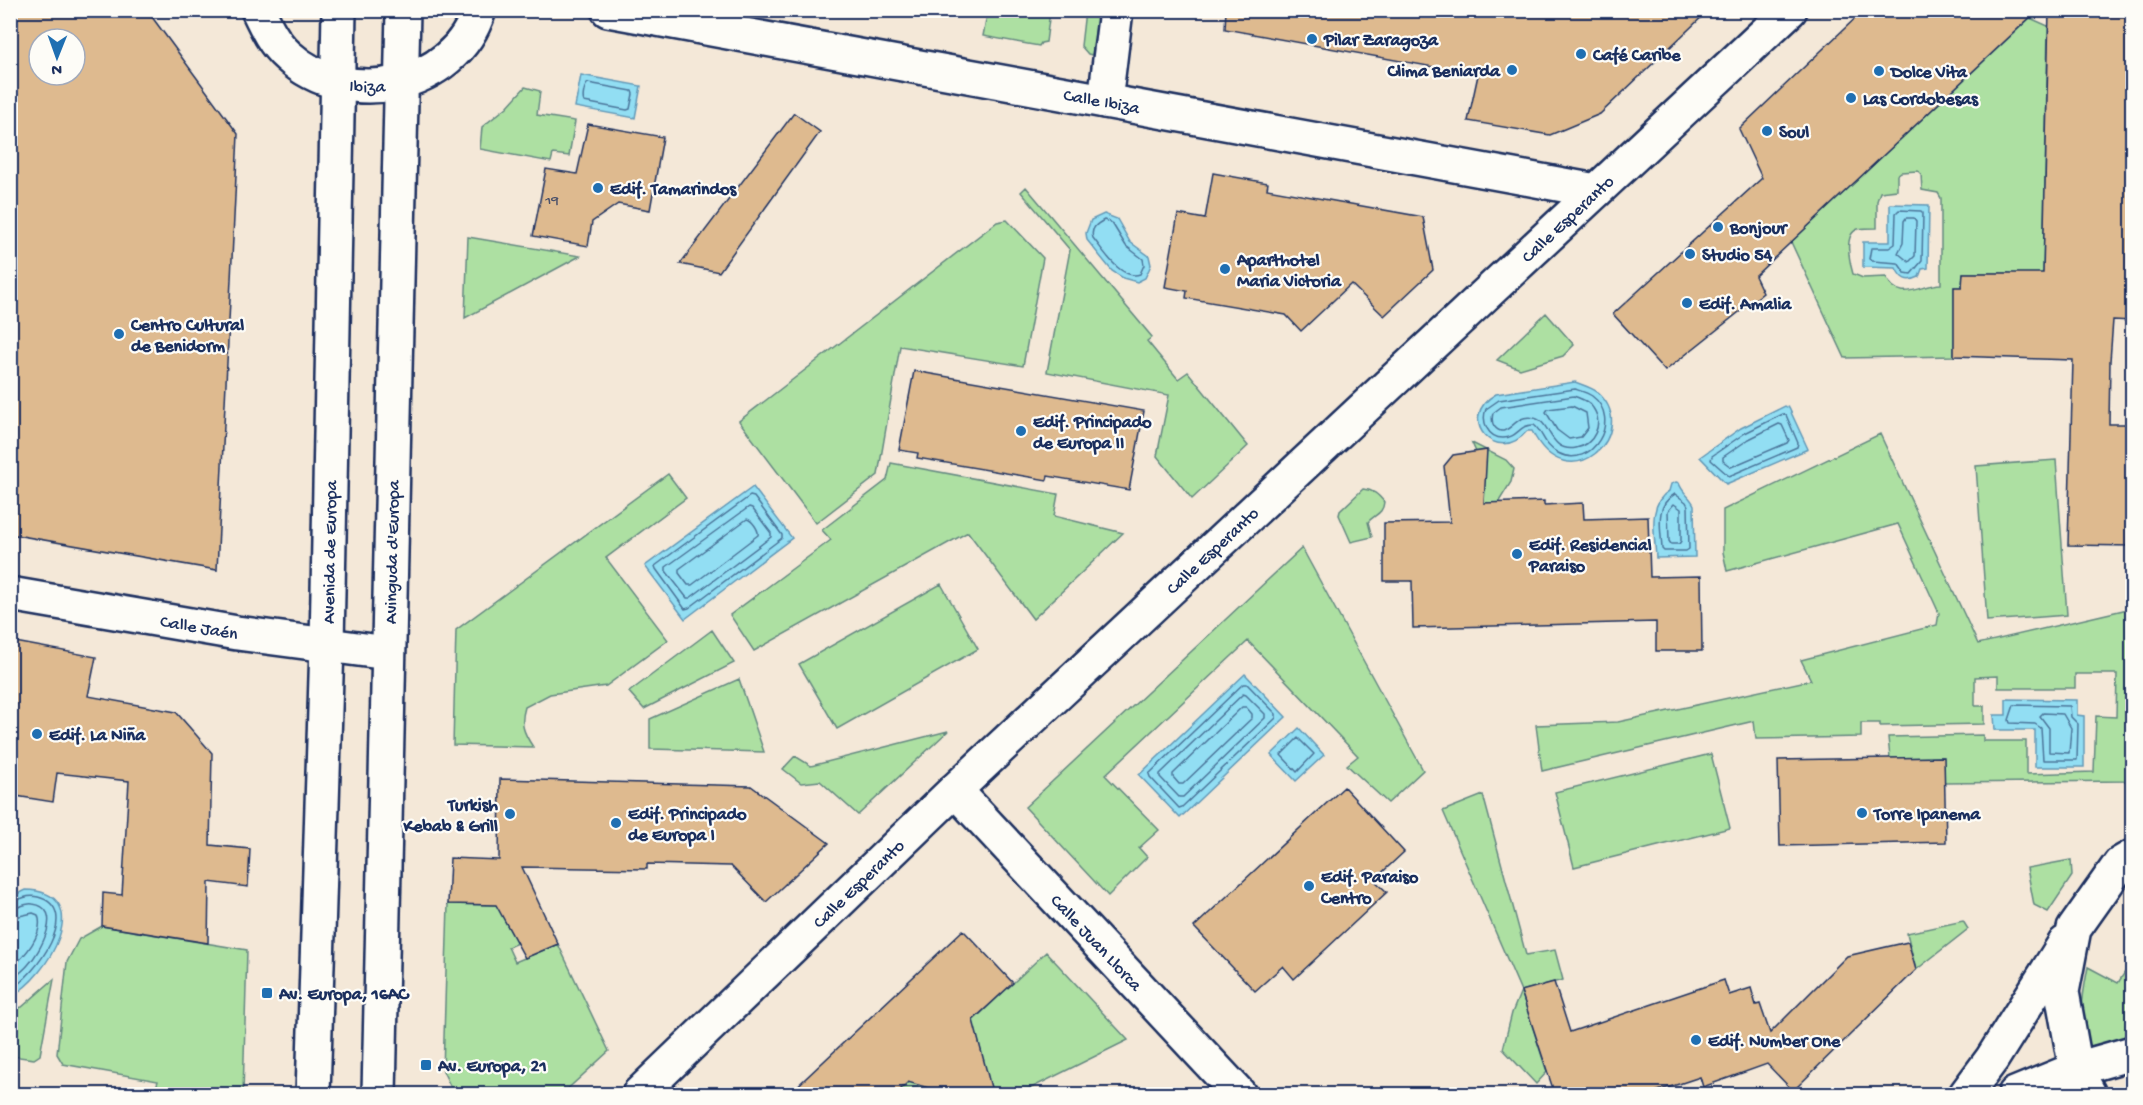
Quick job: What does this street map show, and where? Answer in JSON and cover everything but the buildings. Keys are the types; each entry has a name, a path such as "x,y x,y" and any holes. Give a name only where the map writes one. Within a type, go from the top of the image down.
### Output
{"street":[{"name":"Ibiza","path":"258,10 270,35 288,57 312,73 338,83 370,88 402,83 433,69 458,48 477,19 479,10"},
{"name":"Avenida de Europa","path":"313,1095 327,645 339,10"},
{"name":"Avinguda d'Europa","path":"379,1095 403,10"},
{"name":"Calle Ibiza","path":"608,10 1596,191"},
{"path":"1105,101 1116,10"},
{"name":"Calle Esperanto","path":"639,1095 955,790 1790,10"},
{"name":"Calle Jaén","path":"10,594 237,633 388,654"},
{"name":"Calle Juan Llorca","path":"955,790 1239,1095"},
{"path":"1966,1095 1992,1059 2074,929 2120,864 2133,857"},
{"path":"2074,929 2062,992 2083,1082"},
{"path":"2015,1095 2083,1082 2133,1053"}],"green space":[{"path":"988,10 1050,11 1046,42 1039,46 983,36"},
{"path":"1085,11 1098,11 1092,55 1081,46"},
{"path":"2030,18 2048,26 2043,279 2008,273 1963,273 1962,287 1954,287 1954,356 1845,358 1791,242","holes":["1918,171 1921,174 1922,190 1938,193 1941,198 1941,284 1904,291 1898,290 1886,277 1863,278 1853,274 1850,263 1850,237 1858,229 1877,228 1877,201 1880,192 1897,190 1897,175 1901,172"]},
{"path":"525,87 540,91 537,115 575,121 569,156 553,154 551,162 480,149 482,127 507,107"},
{"path":"1026,187 1152,337 1147,341 1178,379 1188,372 1248,446 1192,499 1157,456 1169,395 1047,372 1070,250 1021,192"},
{"path":"1007,220 1043,258 1023,366 900,346 878,475 816,523 739,421 997,222"},
{"path":"468,237 580,256 465,318"},
{"path":"1546,313 1574,345 1563,356 1520,369 1497,360"},
{"path":"1880,434 1978,644 2132,608 2132,772 2129,781 1944,783 1943,757 1890,758 1888,737 1983,735 1983,741 2026,741 2026,774 2094,772 2096,716 2116,717 2117,674 2075,674 2075,688 1998,688 1998,676 1975,677 1975,706 1984,706 1984,724 1880,726 1880,723 1861,723 1861,737 1756,739 1754,721 1542,771 1536,725 1618,722 1811,680 1801,660 1937,625 1939,613 1898,524 1727,571 1723,552 1723,510"},
{"path":"1472,443 1506,460 1514,469 1511,482 1498,503 1484,503 1476,452"},
{"path":"2056,460 2067,615 1987,621 1976,466"},
{"path":"891,463 1058,494 1054,516 1123,533 1033,619 968,532 754,651 730,615 831,540 822,530 887,480"},
{"path":"668,474 686,498 606,558 668,640 606,686 550,694 525,707 523,728 533,747 453,745 456,630"},
{"path":"1363,489 1370,490 1384,502 1380,511 1368,522 1372,537 1351,542 1339,515 1340,511"},
{"path":"1302,548 1423,770 1388,803 1347,765 1358,756 1248,641 1105,775 1159,830 1139,848 1147,857 1108,896 1025,807"},
{"path":"941,584 978,649 837,729 799,664"},
{"path":"712,630 734,663 644,709 629,692"},
{"path":"739,679 764,752 650,749 650,719"},
{"path":"948,731 858,815 820,781 801,783 783,769 795,756 811,766"},
{"path":"1711,754 1730,828 1574,867 1555,792"},
{"path":"1483,795 1526,955 1555,950 1563,980 1521,991 1443,811"},
{"path":"2071,860 2072,876 2048,912 2034,905 2027,868"},
{"path":"448,904 498,905 531,937 508,947 515,962 558,944 609,1051 562,1094 454,1094 443,1071"},
{"path":"1963,921 1968,929 1916,970 1907,933"},
{"path":"102,926 247,950 243,1094 154,1094 158,1081 63,1064 57,1054 67,962 79,939"},
{"path":"1046,952 1128,1040 1019,1094 895,1094"},
{"path":"2132,961 2132,1036 2091,1046 2086,1039 2082,1020 2088,967 2118,983"},
{"path":"54,979 40,1055 34,1059 12,1056 11,1063 11,1010 22,1007"},
{"path":"1521,991 1547,1072 1536,1084 1503,1049 1512,1013"}],"water":[{"path":"581,75 641,86 635,118 575,107"},
{"path":"1890,204 1929,205 1928,268 1922,269 1919,277 1915,279 1905,279 1896,268 1863,267 1863,242 1890,242"},
{"path":"1104,214 1117,219 1130,242 1149,256 1151,265 1145,278 1137,282 1123,278 1112,271 1087,240 1086,233 1091,220"},
{"path":"1575,382 1597,392 1609,408 1611,425 1606,441 1595,454 1581,461 1564,461 1547,452 1532,431 1527,431 1515,441 1504,444 1484,435 1479,426 1479,415 1484,404 1496,394"},
{"path":"1785,406 1789,408 1808,449 1726,484 1700,457 1741,428"},
{"path":"1676,482 1694,505 1695,557 1656,558 1655,512 1671,484"},
{"path":"753,487 792,538 685,619 645,566"},
{"path":"1245,674 1286,717 1180,818 1139,775"},
{"path":"2006,699 2077,700 2077,715 2084,716 2084,767 2035,767 2035,730 1995,730 1994,715 2006,715"},
{"path":"1299,728 1324,755 1296,781 1271,755"},
{"path":"25,890 47,894 59,904 62,919 59,937 51,955 39,972 11,996 11,897"}],"place":[{"name":"Pilar Zaragoza","path":"1312,39"},
{"name":"Café Caribe","path":"1581,54"},
{"name":"Clima Beniarda","path":"1512,70"},
{"name":"Dolce Vita","path":"1879,71"},
{"name":"Las Cordobesas","path":"1851,98"},
{"name":"Soul","path":"1767,131"},
{"name":"Edif. Tamarindos","path":"598,188"},
{"name":"Bonjour","path":"1718,227"},
{"name":"Studio 54","path":"1690,254"},
{"name":"Aparthotel Maria Victoria","path":"1225,269"},
{"name":"Edif. Amalia","path":"1687,303"},
{"name":"Centro Cultural de Benidorm","path":"119,334"},
{"name":"Edif. Principado de Europa II","path":"1021,431"},
{"name":"Edif. Residencial Paraiso","path":"1517,554"},
{"name":"Edif. La Niña","path":"37,734"},
{"name":"Torre Ipanema","path":"1862,813"},
{"name":"Turkish Kebab & Grill","path":"510,814"},
{"name":"Edif. Principado de Europa I","path":"616,823"},
{"name":"Edif. Paraiso Centro","path":"1309,886"},
{"name":"Av. Europa, 16AC","path":"267,993"},
{"name":"Edif. Number One","path":"1696,1040"},
{"name":"Av. Europa, 21","path":"426,1065"}]}
